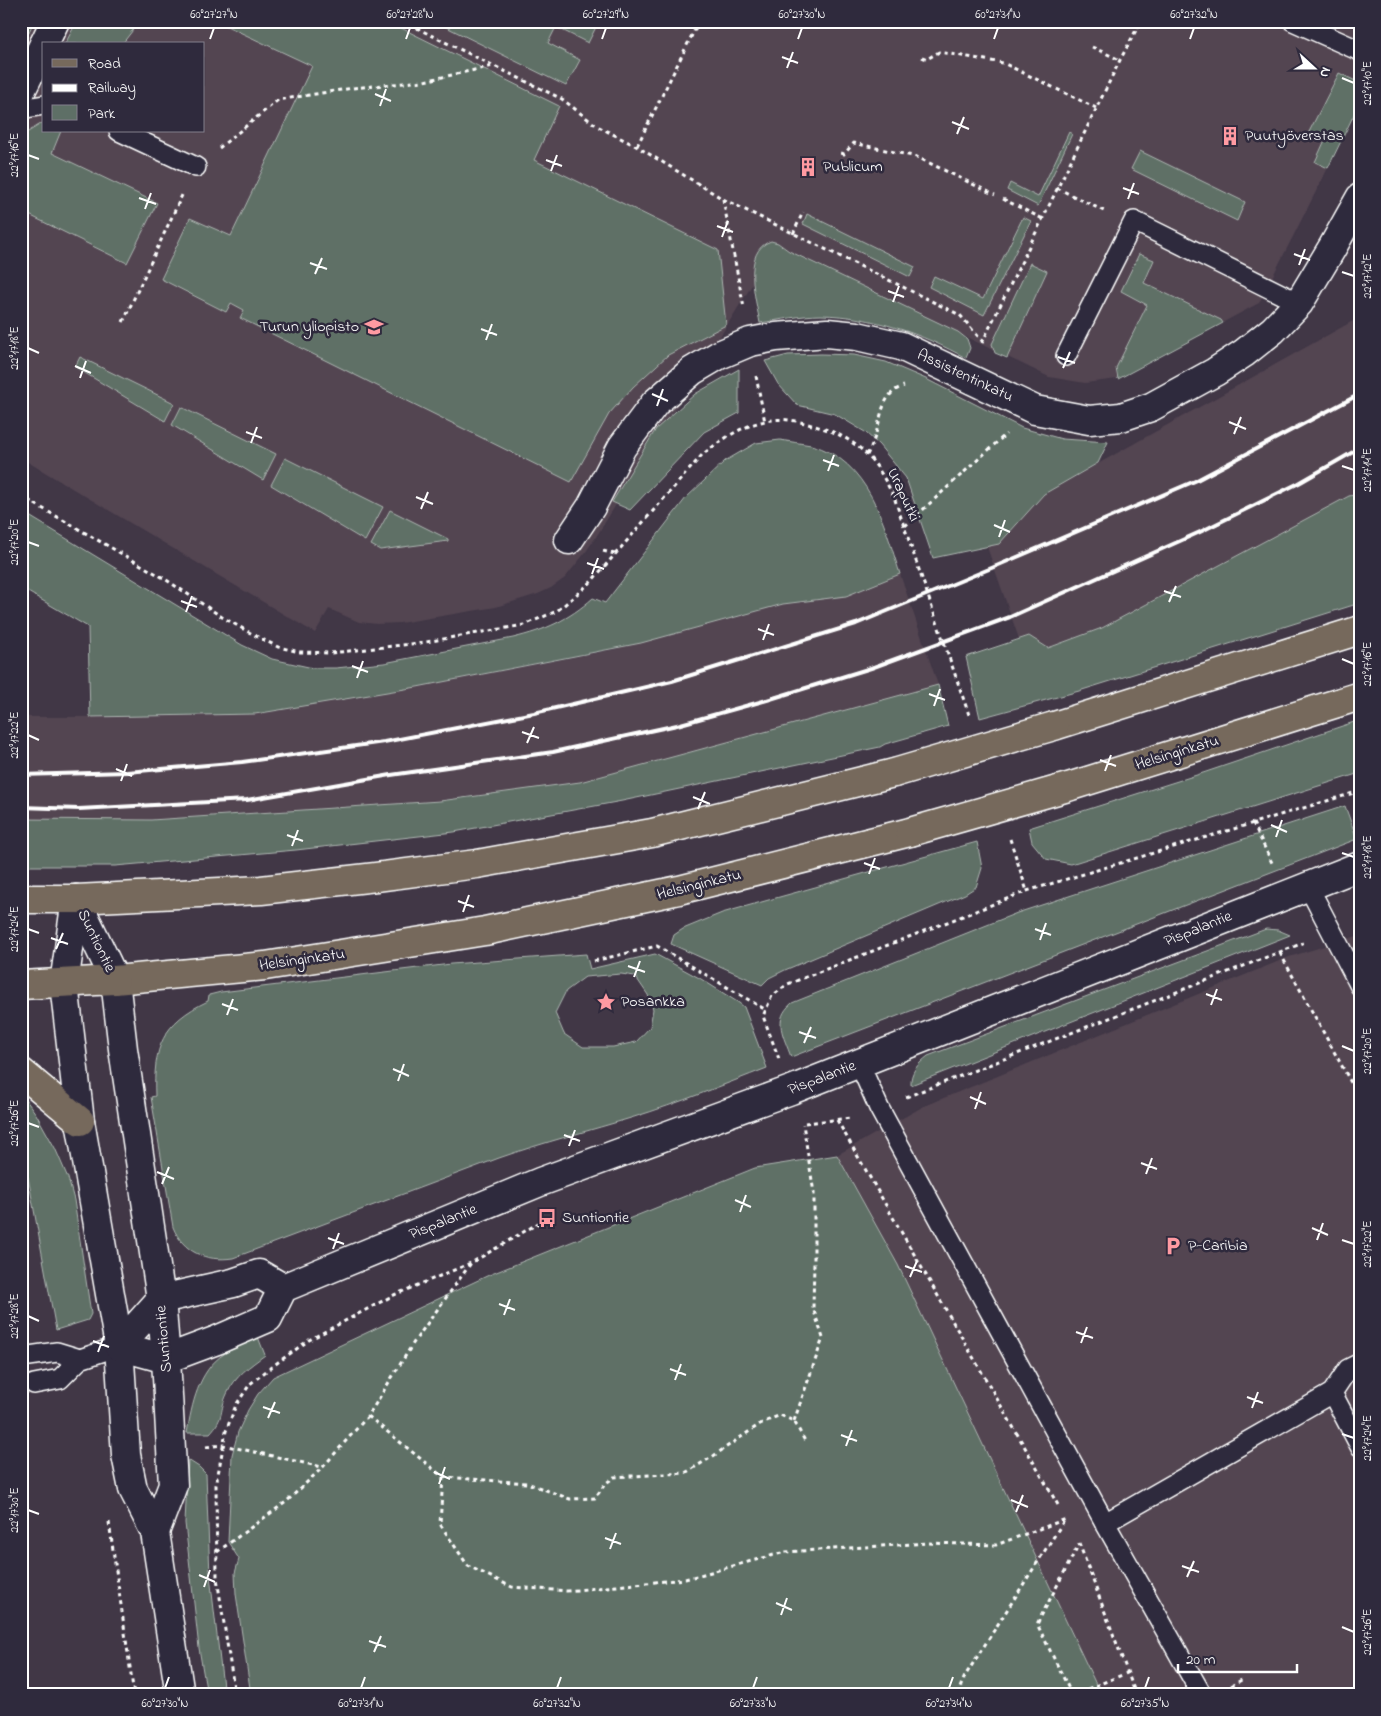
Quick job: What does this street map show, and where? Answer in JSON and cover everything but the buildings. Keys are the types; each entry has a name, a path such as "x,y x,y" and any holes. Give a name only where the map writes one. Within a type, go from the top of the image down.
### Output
{"main road":[{"path":"21,899 76,899 261,890 477,864 652,833 894,773 1054,726 1360,630"},
{"name":"Helsinginkatu","path":"21,985 64,984 265,966 485,931 679,890 910,832 1068,787 1360,696"},
{"path":"21,1072 80,1121"}],"street":[{"path":"45,42 55,21"},
{"path":"21,90 42,48"},
{"name":"Assistentinkatu","path":"569,540 591,507 622,447 655,403 692,371 719,355 750,342 785,336 827,333 880,340 901,346 1035,410 1090,420 1121,417 1151,406 1214,372 1244,353 1273,330 1299,303 1360,198"},
{"name":"Pispalantie","path":"283,1288 540,1182 859,1063 1360,866"},
{"name":"Suntiontie","path":"76,899 115,980 123,1049 161,1299 173,1485 155,1532"},
{"name":"Suntiontie","path":"76,899 64,984 80,1121 119,1346 126,1454 133,1489 155,1532 180,1695"},
{"path":"259,1274 283,1288 268,1318 166,1359 119,1346 161,1299 233,1283 259,1274"}],"lane":[{"path":"1293,21 1360,51"},
{"path":"21,109 42,105"},
{"path":"121,132 196,167"},
{"path":"1066,356 1134,221 1299,303"},
{"path":"1298,891 1332,931 1360,986"},
{"path":"859,1063 879,1108 1105,1523 1202,1695"},
{"path":"34,1384 60,1379 80,1359 119,1346"},
{"path":"30,1356 57,1352 80,1359"},
{"path":"1105,1523 1336,1388 1348,1369 1360,1363"},
{"path":"1336,1388 1360,1446"}],"path":[{"path":"402,21 562,99 597,126 636,146 723,199 960,316 982,342 1096,108 1141,21"},
{"path":"636,146 699,21"},
{"path":"1092,47 1120,60"},
{"path":"922,57 927,59 939,52 1003,63 1096,108"},
{"path":"196,167 278,100 353,88 424,82 494,66"},
{"path":"841,152 844,154 854,143 917,157 994,195"},
{"path":"1057,188 1132,224"},
{"path":"1003,199 1043,218"},
{"path":"793,234 803,212"},
{"path":"123,322 174,214"},
{"path":"867,455 876,435 880,414 886,399 898,388 919,380 940,365"},
{"path":"905,526 994,443 1035,410"},
{"name":"Uraputki","path":"21,496 162,577 222,617 278,647 300,652 331,653 373,649 524,625 557,611 590,583 702,455 723,439 749,426 788,419 836,432 867,455 882,474 894,497 918,568"},
{"path":"779,1060 763,1016 772,996 788,984 1027,891 1360,791"},
{"path":"1253,823 1298,891"},
{"path":"794,1127 860,1116 1280,953 1332,931"},
{"path":"594,961 657,946 766,1010"},
{"path":"1280,953 1360,1099"},
{"path":"837,1120 1070,1527"},
{"path":"794,1422 823,1338 813,1308 814,1193 803,1124"},
{"path":"235,1695 218,1578 216,1485 226,1431 236,1405 250,1384 309,1340 394,1295 471,1263 546,1218"},
{"path":"217,1552 286,1502 323,1467 368,1416 414,1342 471,1263"},
{"path":"368,1416 442,1476 527,1483 570,1499 594,1498 614,1477 685,1473 767,1421 780,1415 794,1422 805,1441"},
{"path":"223,1445 323,1467"},
{"path":"442,1476 440,1524 468,1566 512,1587 567,1591 685,1579 785,1552 928,1543 996,1545 1066,1519"},
{"path":"957,1695 965,1676 1066,1519"},
{"path":"1105,1523 1079,1544 1037,1624 1072,1695 1127,1673"},
{"path":"1075,1536 1136,1695"}],"shaded area":[{"name":"Turun yliopisto","path":"21,21 1360,21 1360,102 1259,303 1118,379 1085,383 1049,377 789,251 778,243 596,537 565,578 538,594 496,607 400,623 377,624 359,622 329,609 315,633 21,458"},
{"path":"1360,317 1360,494 1349,496 1102,628 1048,648 1029,636 1019,639 987,547 999,544 1044,494"},
{"path":"900,574 938,685 580,782 440,801 151,820 21,819 21,717 255,714 417,687 615,649 783,604 846,596"},
{"path":"1360,935 1360,1695 1101,1695 898,1265 837,1155 924,1106 1289,957"}],"green space":[{"path":"21,21 34,21 21,49"},
{"path":"77,21 140,21 124,42 66,42"},
{"path":"216,21 387,21 559,106 534,160 718,250 726,325 668,355 633,387 609,414 571,482 240,318 244,310 231,303 226,312 161,279 190,218 231,236 312,66"},
{"path":"434,21 599,21 588,43 556,27 548,43 580,60 566,86"},
{"path":"1339,73 1360,83 1360,102 1328,168 1315,162 1325,140 1309,132"},
{"path":"42,123 42,132 61,132 52,153 157,203 127,263 21,211 21,138"},
{"path":"1069,132 1072,134 1038,206 1007,190 1010,183 1038,197"},
{"path":"1140,151 1245,202 1237,221 1131,169"},
{"path":"807,214 915,267 910,277 803,224"},
{"path":"1023,217 1031,221 984,315 929,287 934,276 983,299"},
{"path":"771,241 958,332 967,339 970,348 966,358 914,334 859,319 813,315 760,323 754,290 753,265 756,255 762,246"},
{"path":"1139,254 1154,260 1144,283 1221,320 1223,323 1118,379 1116,368 1147,305 1121,291"},
{"path":"1030,263 1047,271 1007,358 995,353 992,344"},
{"path":"788,355 854,355 886,362 926,379 1022,428 1062,439 1108,442 1098,463 1044,494 999,544 933,558 906,478 879,445 865,432 835,414 797,405 778,384 765,361"},
{"path":"80,357 174,403 165,421 75,367"},
{"path":"739,369 739,413 704,432 630,510 612,502 656,429 695,394"},
{"path":"181,407 276,454 263,480 172,425"},
{"path":"780,440 811,445 831,453 847,464 871,496 888,535 900,574 846,596 783,604 641,643 417,687 255,714 90,717 88,627 21,588 21,511 242,645 272,659 313,668 336,668 384,663 513,638 556,623 575,612 593,598 605,603 686,498 725,461 756,443"},
{"path":"285,458 383,507 365,541 271,485"},
{"path":"1360,494 1360,603 1079,691 980,718 966,657 1029,636 1048,648 1102,628 1349,496"},
{"path":"390,510 448,539 448,541 380,550 371,545"},
{"path":"938,685 948,726 880,747 622,801 454,832 296,850 115,866 21,866 21,819 151,820 440,801 580,782"},
{"path":"1360,720 1360,773 1071,864 1046,859 1032,842 1029,828 1203,773"},
{"path":"1345,806 1357,839 791,1057 781,1028 781,1022 786,1009 792,1003 1017,913"},
{"path":"977,842 982,868 976,887 965,894 785,970 769,978 762,985 671,944 674,935 683,929 722,913"},
{"path":"1266,929 1278,930 1290,935 911,1085 915,1069 928,1056"},
{"path":"586,954 590,969 655,954 701,979 744,1007 767,1068 651,1112 499,1158 233,1258 205,1257 189,1249 177,1236 173,1227 151,1097 155,1096 156,1064 159,1050 170,1028 192,1009 208,1001 209,995 221,992 451,964","holes":["621,974 635,976 648,995 653,1009 650,1027 636,1042 613,1047 583,1047 564,1034 555,1013 566,991 585,977"]},
{"path":"21,1093 36,1114 55,1148 68,1178 74,1200 91,1314 88,1320 56,1330 28,1177 21,1172"},
{"path":"837,1155 898,1265 1101,1695 251,1695 236,1594 235,1573 239,1559 228,1542 232,1455 238,1432 248,1410 258,1394 273,1377 489,1275 755,1168"},
{"path":"258,1337 265,1355 243,1372 234,1382 227,1394 218,1423 210,1433 187,1433 194,1400 202,1379 208,1370 215,1361 228,1351"},
{"path":"188,1460 206,1474 210,1576 224,1695 207,1695 199,1648 185,1523"}],"railway":[{"path":"21,775 127,772 242,762 384,742 534,713 672,681 856,624 994,567 1195,481 1360,394"},
{"path":"21,807 79,809 247,800 391,775 553,752 677,725 871,668 1010,617 1200,532 1299,483 1360,448"}],"place":[{"name":"Puutyöverstas","path":"1230,136"},
{"name":"Publicum","path":"808,167"},
{"name":"Turun yliopisto","path":"374,327"},
{"name":"Posankka","path":"606,1002"},
{"name":"Suntiontie","path":"547,1218"},
{"name":"P-Caribia","path":"1173,1246"}]}
